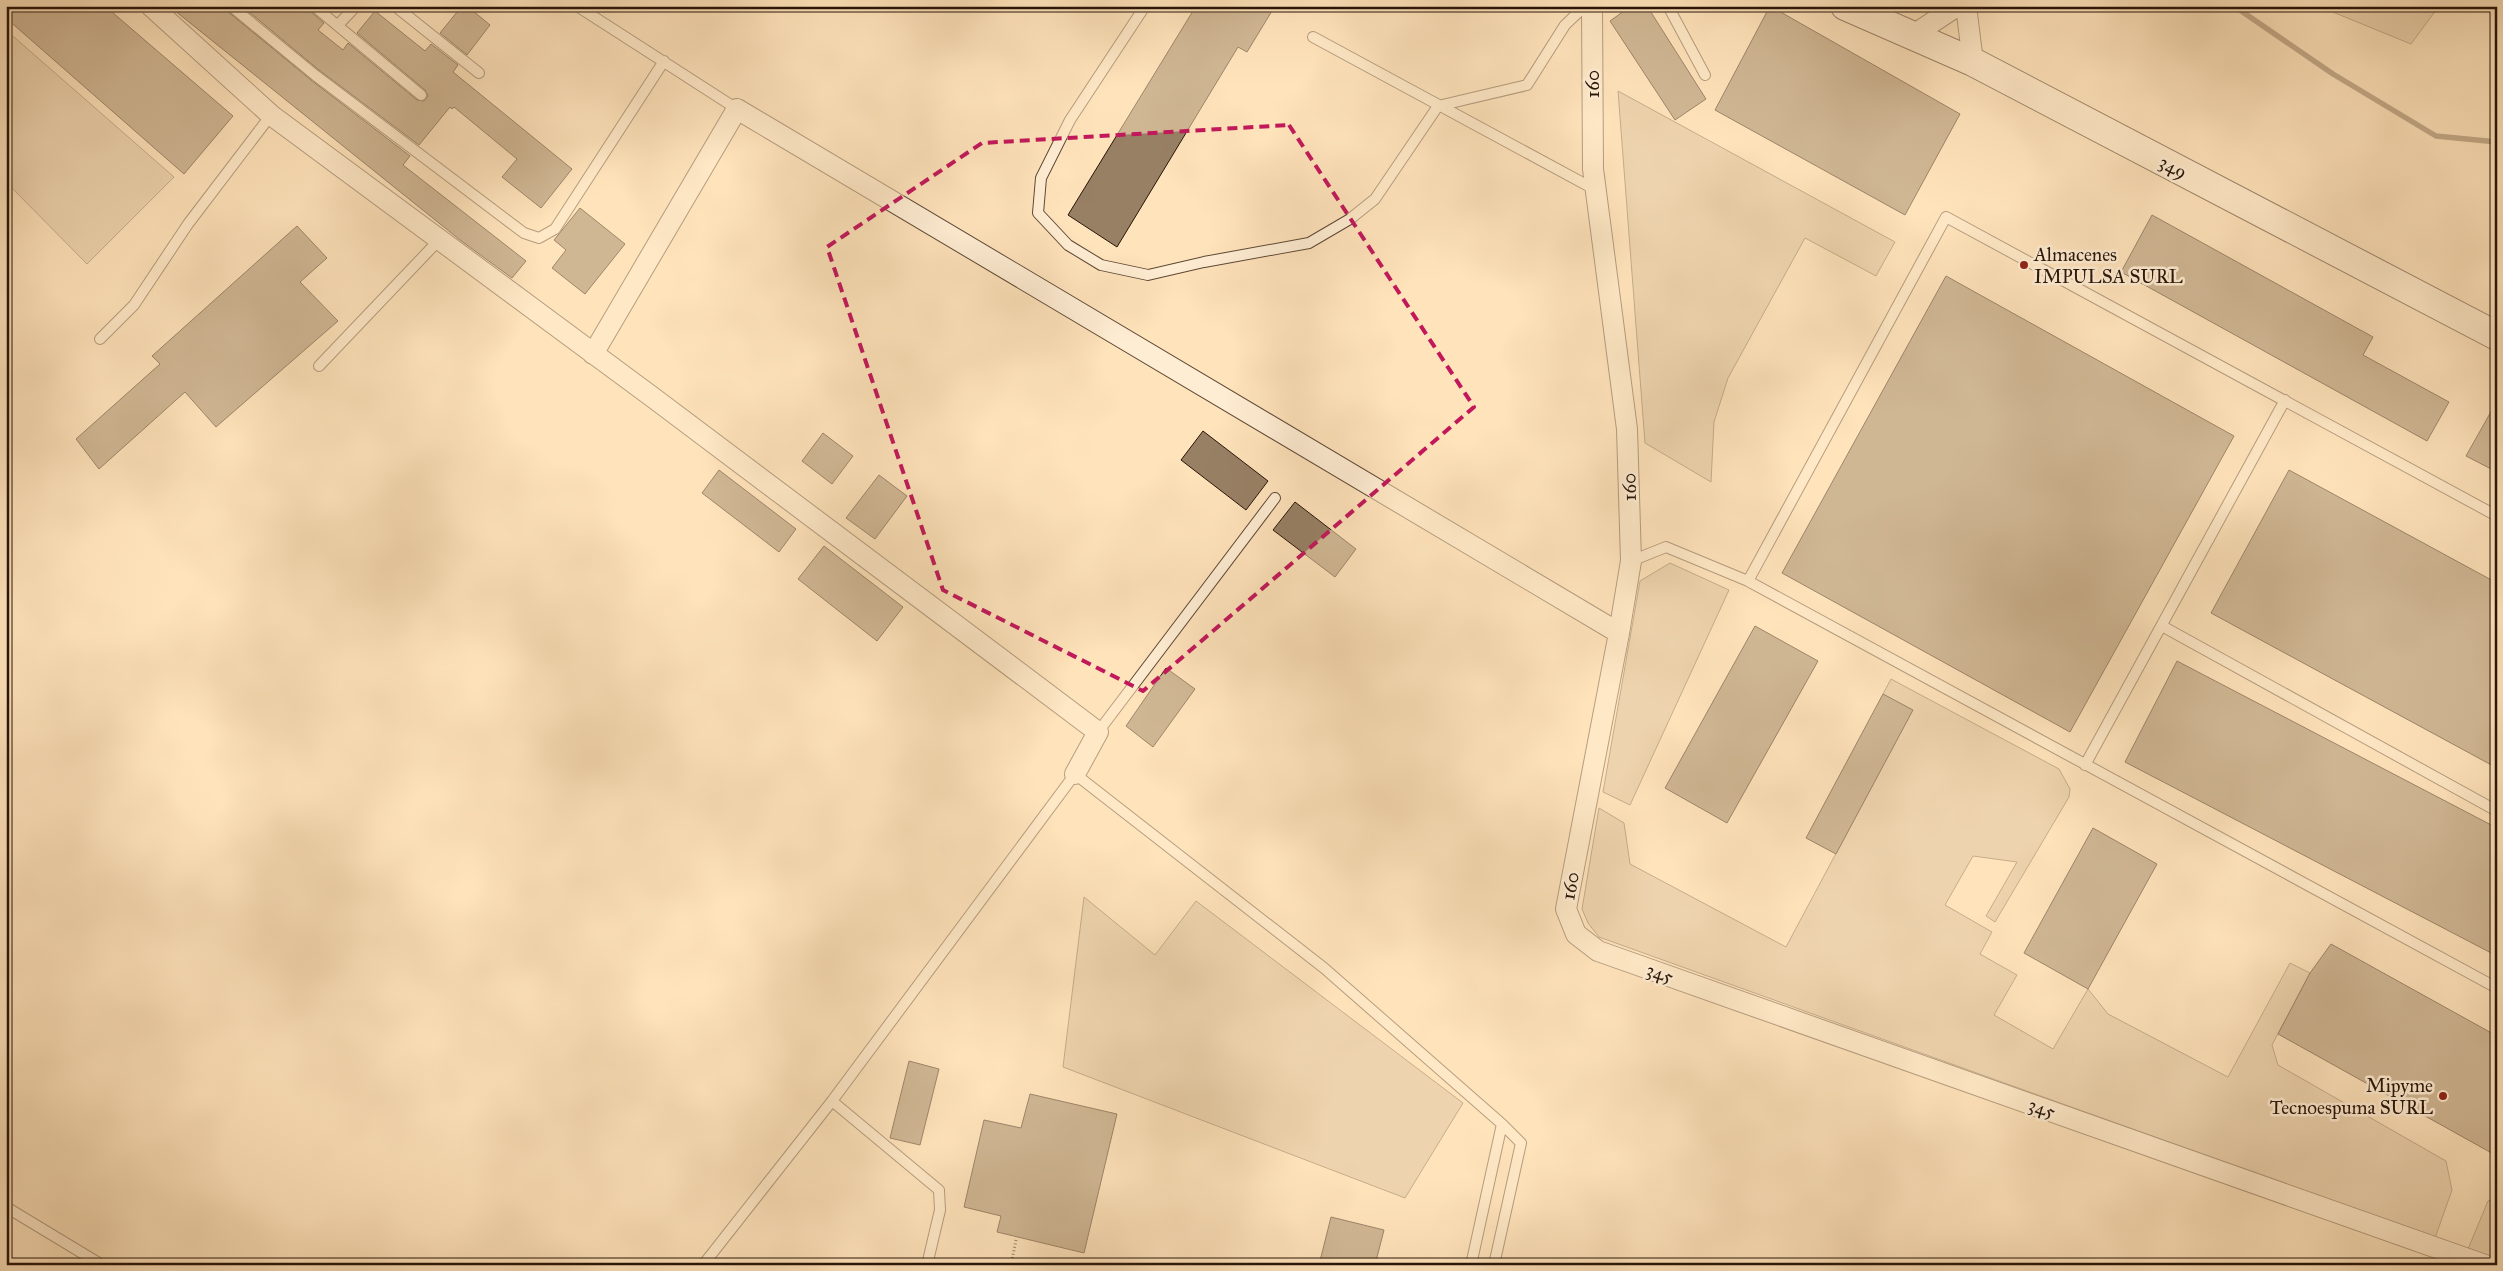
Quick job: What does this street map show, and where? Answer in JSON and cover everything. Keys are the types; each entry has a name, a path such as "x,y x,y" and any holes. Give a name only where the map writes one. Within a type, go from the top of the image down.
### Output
{"street":[{"path":"151,6 271,115 1098,732 1075,774"},
{"name":"160","path":"1592,6 1594,189 1627,429 1631,561 1566,909 1576,934 1598,951"},
{"name":"349","path":"1845,6 1973,62 2497,336"},
{"path":"1912,36 1957,6"},
{"path":"1966,6 1973,62"},
{"path":"593,354 737,109 1619,633"},
{"name":"345","path":"1598,951 2485,1265"}],"lane":[{"path":"230,6 314,74 516,227 524,233 539,238 555,229 664,61"},
{"path":"314,6 421,95"},
{"path":"338,25 356,6"},
{"path":"396,6 479,73"},
{"path":"577,6 737,109"},
{"path":"1146,6 1070,120 1041,178 1038,212 1068,246 1101,265 1148,275 1309,244 1350,219 1375,199 1438,106 1528,85 1565,25 1585,6"},
{"path":"1668,6 1705,75"},
{"path":"1313,37 1594,189"},
{"path":"100,339 134,305 188,224 271,115"},
{"path":"1748,581 1946,217 2497,516"},
{"path":"318,366 439,240"},
{"path":"2086,764 2285,400"},
{"path":"1098,732 1275,498"},
{"path":"1631,561 1666,548 1748,581 2497,988"},
{"path":"2162,626 2497,811"},
{"path":"703,1265 832,1101 1075,774 1324,968 1502,1124 1521,1143 1494,1265"},
{"path":"832,1101 939,1190 940,1210 927,1265"},
{"path":"1471,1265 1502,1124"},
{"path":"6,1207 102,1265"}],"path":[{"path":"1011,1265 1016,1240"}],"highlighted area":[{"path":"1289,125 1474,407 1143,691 943,590 827,247 982,143"}],"shaded area":[{"path":"2318,6 2439,6 2411,44"},
{"path":"6,30 174,177 87,264 6,182"},
{"path":"1618,91 1895,242 1876,276 1805,238 1728,378 1714,422 1711,482 1645,443"},
{"path":"1670,563 1729,590 1630,805 1603,792 1640,581"},
{"path":"1891,679 2059,769 2070,789 2069,797 1995,922 1986,916 2017,862 1973,856 1945,905 1992,932 1980,954 2017,975 1994,1015 2053,1049 2088,989 2108,1014 2228,1077 2290,963 2310,973 2272,1045 2278,1065 2446,1161 2452,1190 2435,1238 1599,937 1588,923 1582,909 1599,808 1624,823 1630,864 1786,947 1912,711 1883,694"},
{"path":"1084,897 1155,955 1196,901 1463,1103 1405,1198 1063,1067"},
{"path":"2497,1198 2497,1259 2468,1249 2488,1201"}],"building":[{"path":"6,6 105,6 233,116 184,174 6,18"},
{"path":"169,6 224,6 227,11 311,80 410,156 403,165 526,261 512,278 460,240"},
{"path":"242,6 307,6 324,23 318,30 343,50 348,43 417,100 424,101 428,96 425,90 357,33 375,11 425,51 431,44 458,65 453,72 572,169 541,208 502,177 517,159 454,107 452,109 450,107 419,145 319,70"},
{"path":"462,6 467,6 490,25 467,55 440,33"},
{"path":"1196,6 1275,6 1247,52 1238,47 1117,247 1068,215"},
{"path":"1631,6 1647,6 1706,99 1675,120 1610,21"},
{"path":"1770,6 1960,114 1905,215 1715,110"},
{"path":"580,208 625,244 585,294 552,268 566,250 554,240"},
{"path":"2152,215 2373,337 2363,355 2449,402 2427,441 2121,272"},
{"path":"297,226 327,258 300,282 338,321 216,427 185,392 99,469 76,439 160,364 152,356"},
{"path":"1946,276 2234,436 2070,732 1782,573"},
{"path":"2497,401 2497,472 2466,456"},
{"path":"1203,431 1268,481 1246,510 1181,460"},
{"path":"823,433 853,456 832,484 802,461"},
{"path":"719,470 796,529 779,552 702,493"},
{"path":"2289,470 2497,583 2497,768 2211,613"},
{"path":"879,475 907,496 875,539 846,518"},
{"path":"1295,502 1356,549 1335,577 1273,530"},
{"path":"824,546 903,607 877,641 798,579"},
{"path":"1755,626 1818,661 1727,823 1665,788"},
{"path":"2177,661 2497,828 2497,956 2125,762"},
{"path":"1166,668 1195,689 1153,747 1126,726"},
{"path":"1883,694 1913,710 1836,854 1806,838"},
{"path":"2093,828 2157,864 2088,989 2024,953"},
{"name":"Mipyme Tecnoespuma SURL","path":"2331,944 2497,1036 2497,1156 2278,1034 2310,973"},
{"path":"909,1061 939,1069 920,1145 890,1138"},
{"path":"1030,1094 1117,1114 1084,1253 997,1232 1001,1216 964,1207 984,1120 1021,1128"},
{"path":"1331,1217 1384,1230 1375,1265 1319,1265"}],"waterway":[{"path":"2234,6 2333,74 2436,136 2497,142"}],"place":[{"name":"Almacenes IMPULSA SURL","path":"2024,265"},
{"name":"Mipyme Tecnoespuma SURL","path":"2443,1096"}]}
